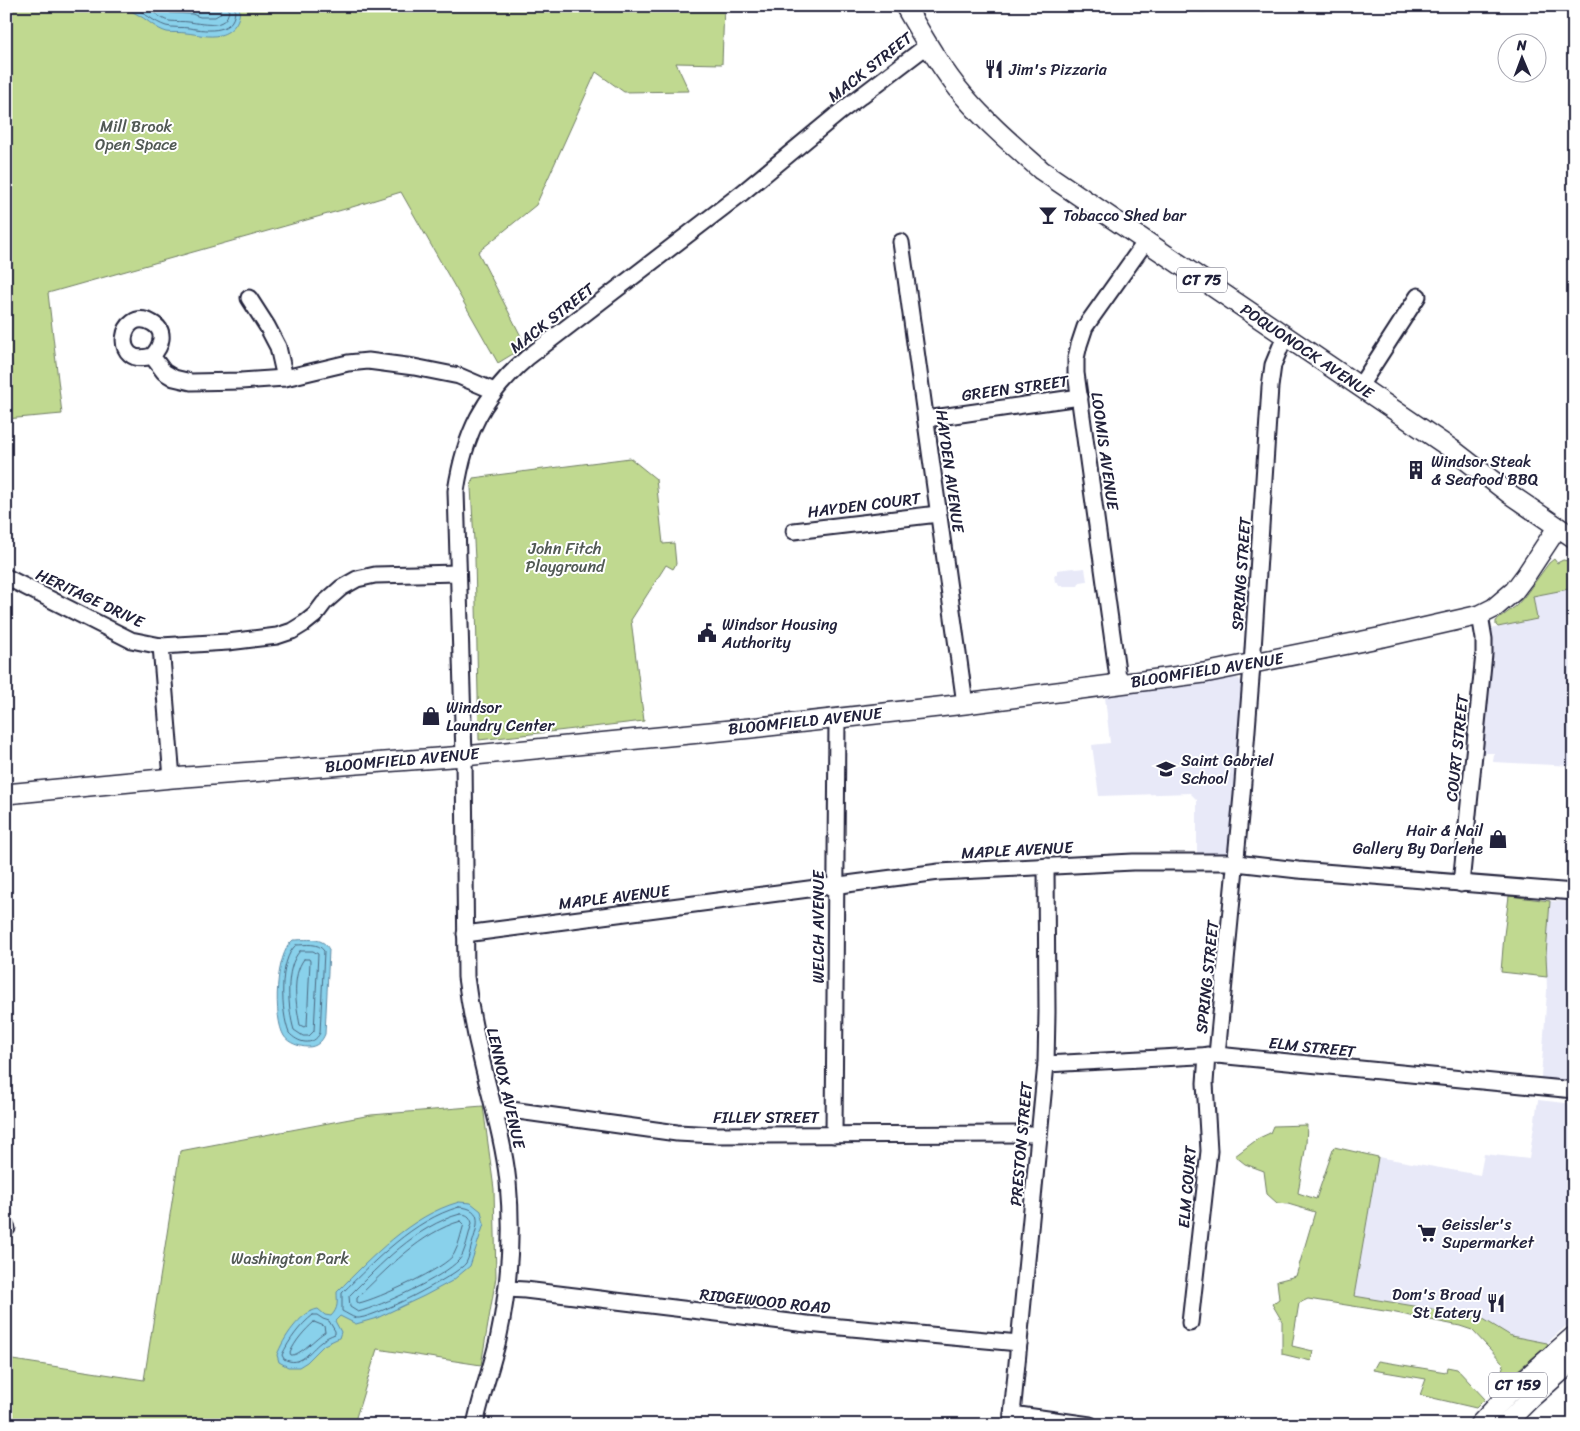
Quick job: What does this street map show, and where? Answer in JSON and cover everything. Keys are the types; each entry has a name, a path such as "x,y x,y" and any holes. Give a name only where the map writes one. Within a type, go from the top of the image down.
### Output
{"main road":[{"name":"POQUONOCK AVENUE","path":"906,6 928,45 963,95 999,134 1041,170 1453,450 1557,528 1574,538"},
{"name":"BLOOMFIELD AVENUE","path":"6,794 172,778 464,756 965,704 1182,677 1447,624 1480,615 1494,608 1514,591 1557,528"},
{"name":"CT 159","path":"1479,1425 1509,1393 1570,1355"},
{"name":"CT 159","path":"1504,1425 1570,1355"}],"street":[{"name":"MACK STREET","path":"464,756 456,491 460,464 468,436 480,412 509,374 527,358 734,199 840,112 928,45"},
{"name":"LOOMIS AVENUE","path":"1120,685 1076,373 1076,358 1078,345 1085,327 1146,241"},
{"name":"HAYDEN AVENUE","path":"901,242 965,704"},
{"path":"1360,386 1418,296"},
{"path":"249,298 278,347 286,378"},
{"name":"SPRING STREET","path":"1212,1055 1236,863 1252,664 1270,387 1273,365 1285,336"},
{"path":"152,356 164,372 174,378 191,382 286,378 348,363 368,361 414,367 459,376 494,392"},
{"name":"GREEN STREET","path":"926,419 1080,397"},
{"name":"HAYDEN COURT","path":"794,531 938,514"},
{"name":"HERITAGE DRIVE","path":"6,577 131,640 161,646 228,642 284,634 305,623 341,588 357,579 375,575 458,573"},
{"name":"COURT STREET","path":"1461,884 1484,654 1480,615"},
{"path":"161,646 172,778"},
{"name":"WELCH AVENUE","path":"834,1135 837,718"},
{"name":"LENNOX AVENUE","path":"464,756 466,977 470,1008 504,1154 510,1201 507,1289 498,1340 475,1425"},
{"name":"MAPLE AVENUE","path":"465,934 939,872 1046,866 1172,862 1236,863 1461,884 1574,892"},
{"name":"PRESTON STREET","path":"1012,1419 1046,1064 1046,866"},
{"name":"ELM STREET","path":"1046,1064 1212,1055 1574,1090"},
{"name":"ELM COURT","path":"1190,1322 1209,1152 1205,1083 1212,1055"},
{"name":"FILLEY STREET","path":"495,1112 511,1110 677,1133 716,1135 1039,1134"},
{"name":"RIDGEWOOD ROAD","path":"507,1289 807,1324 1019,1343"},
{"path":"1012,1419 1090,1425"}],"shaded area":[{"path":"1085,568 1087,581 1080,582 1078,586 1059,586 1058,582 1055,582 1054,575 1057,574 1057,570"},
{"path":"1574,588 1574,766 1493,762 1494,753 1480,753 1490,629 1537,619 1533,596"},
{"name":"Saint Gabriel School","path":"1234,678 1239,679 1244,684 1229,851 1225,854 1197,853 1197,800 1190,793 1099,796 1092,745 1110,743 1105,697"},
{"path":"1550,901 1574,902 1574,1082 1541,1078 1547,991 1546,955"},
{"path":"1538,1100 1574,1104 1574,1319 1547,1343 1511,1336 1480,1317 1354,1296 1378,1157 1480,1175 1484,1154 1529,1159"}],"green space":[{"name":"Mill Brook Open Space","path":"6,6 724,6 722,64 676,63 689,91 624,92 596,72 536,205 478,252 526,346 498,363 401,192 48,293 62,414 6,419"},
{"name":"John Fitch Playground","path":"630,458 656,479 663,544 674,543 676,564 673,569 666,565 631,620 644,721 479,740 475,559 471,487 473,478"},
{"path":"1554,559 1557,563 1563,560 1574,562 1574,588 1533,596 1537,619 1498,627 1496,621 1516,606"},
{"path":"1509,896 1550,901 1546,955 1547,977 1501,972"},
{"name":"Washington Park","path":"483,1106 494,1189 496,1277 481,1365 377,1349 354,1424 234,1419 232,1425 6,1425 6,1359 144,1380 180,1151 371,1115"},
{"path":"1307,1125 1306,1144 1298,1193 1316,1199 1334,1147 1378,1157 1354,1296 1480,1317 1511,1336 1547,1343 1548,1345 1507,1379 1501,1373 1504,1364 1472,1330 1391,1312 1308,1299 1299,1303 1292,1346 1313,1351 1311,1361 1282,1354 1282,1321 1272,1304 1279,1299 1277,1281 1296,1276 1315,1212 1288,1204 1277,1203 1267,1194 1264,1171 1245,1164 1235,1156 1259,1138 1270,1133 1273,1126"},
{"path":"1378,1361 1446,1372 1447,1367 1457,1369 1485,1399 1476,1408 1420,1395 1426,1379 1373,1370"}],"water":[{"path":"124,6 239,6 240,11 238,20 233,28 220,35 207,36 163,31"},
{"path":"308,939 319,941 327,946 329,950 325,1034 318,1044 311,1047 291,1043 284,1036 280,1027 277,1001 279,972 282,958 293,940"},
{"path":"459,1202 471,1203 481,1211 484,1224 470,1266 452,1281 377,1318 356,1324 340,1316 335,1321 341,1332 339,1338 324,1345 307,1362 299,1367 288,1367 279,1362 277,1355 288,1334 305,1315 318,1309 325,1315 331,1316 336,1308 337,1292 378,1252 408,1227 424,1217 441,1208"}],"waterway":[{"path":"1180,6 1200,11 1216,9 1221,6"}],"place":[{"name":"Jim's Pizzaria","path":"994,69"},
{"name":"Tobacco Shed bar","path":"1048,215"},
{"name":"Windsor Steak & Seafood BBQ","path":"1416,470"},
{"name":"Windsor Housing Authority","path":"707,633"},
{"name":"Windsor Laundry Center","path":"431,716"},
{"name":"Saint Gabriel School","path":"1166,769"},
{"name":"Hair & Nail Gallery By Darlene","path":"1498,839"},
{"name":"Geissler's Supermarket","path":"1427,1233"},
{"name":"Dom's Broad St Eatery","path":"1496,1303"}]}
